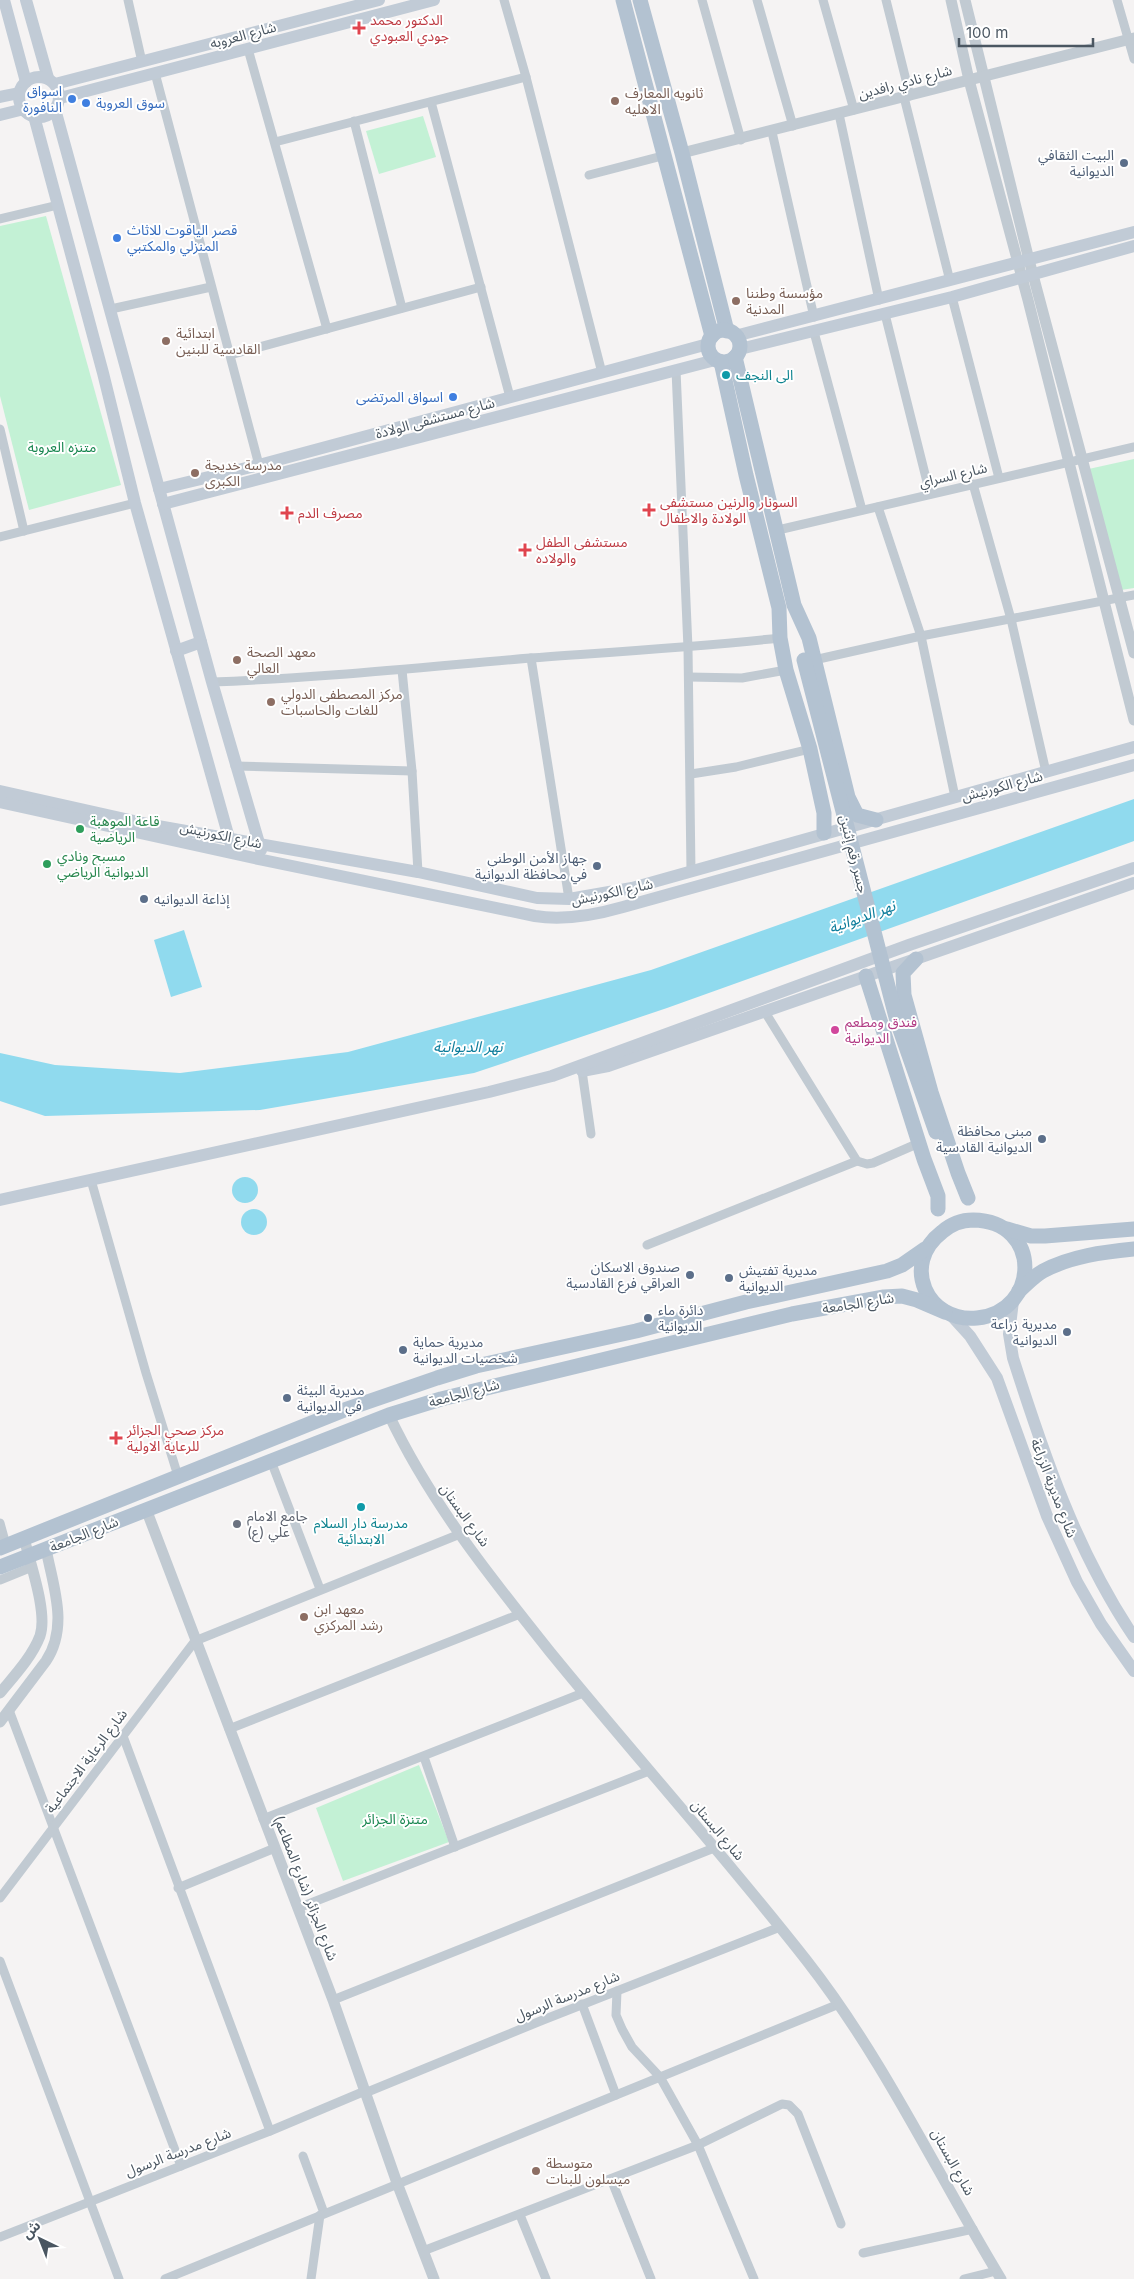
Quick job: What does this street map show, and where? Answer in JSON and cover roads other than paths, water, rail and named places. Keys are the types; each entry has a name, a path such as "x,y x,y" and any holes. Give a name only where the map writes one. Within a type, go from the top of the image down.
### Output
{"main road":[{"path":"4,0 29,113 58,205 104,373 135,503 234,853"},
{"path":"26,0 51,81 59,91 57,104 118,340 235,766 264,860"},
{"name":"شارع العروبه","path":"51,81 142,62 380,0"},
{"name":"شارع العروبه","path":"57,104 154,74 434,0"},
{"path":"623,0 666,155 778,530 794,605 810,749 825,818 824,833"},
{"path":"640,0 682,153 724,347 746,475 779,608 850,804 857,815 876,820"},
{"path":"0,97 38,77 51,81"},
{"path":"0,115 29,113 44,116 57,104"},
{"path":"724,347 814,317 1134,232"},
{"path":"724,347 814,332 1028,277 1134,246"},
{"path":"95,342 101,350 110,352 116,348 118,340"},
{"name":"شارع مستشفى الولادة","path":"159,489 259,465 602,373 724,347"},
{"name":"شارع مستشفى الولادة","path":"163,504 676,370 724,347"},
{"path":"104,373 106,364 113,360 120,360 126,366"},
{"path":"417,422 420,438"},
{"path":"779,608 780,638 800,665"},
{"path":"176,651 201,642"},
{"name":"جسر رقم إثنين","path":"800,665 870,956 927,1137"},
{"name":"شارع الكورنيش","path":"0,791 230,840 381,865 550,899 569,899 612,893 1134,747"},
{"path":"1106,756 1109,772"},
{"name":"شارع الكورنيش","path":"0,802 264,860 546,918 580,916 613,910 1134,765"},
{"path":"378,884 381,865"},
{"path":"0,1200 489,1092 552,1076 909,945 1134,868"},
{"path":"552,1076 608,1066 1134,883"},
{"path":"612,893 613,910"},
{"path":"546,918 550,899"},
{"path":"909,945 916,959"},
{"path":"916,959 903,973 904,994 931,1092 968,1198"},
{"path":"862,962 939,1174 941,1198 921,1263 923,1285 931,1299 948,1313 964,1318 990,1316 1002,1310 1042,1271 1096,1253 1134,1249"},
{"path":"927,1137 968,1198 990,1221 1007,1229 1031,1236 1134,1229"},
{"path":"0,1191 52,1189"},
{"path":"927,1247 944,1230 958,1222 973,1220 990,1221"},
{"path":"1007,1229 1020,1245 1022,1253 1023,1278 1016,1296"},
{"name":"شارع الجامعة","path":"2,1549 24,1538 344,1410 436,1378 476,1366 636,1331 746,1302 887,1271 902,1265 927,1247"},
{"name":"شارع الجامعة","path":"0,1566 30,1561 46,1549 146,1509 389,1415 441,1399 792,1314 884,1297 902,1296 948,1313"},
{"name":"شارع مديرية الزراعة","path":"1016,1296 1009,1334 1013,1358 1061,1499 1093,1567 1134,1637"},
{"name":"شارع مديرية الزراعة","path":"948,1313 970,1336 997,1378 1046,1516 1077,1582 1101,1624 1134,1671"},
{"path":"436,1378 441,1399"},
{"path":"344,1410 350,1431"},
{"path":"0,1566 3,1558 2,1549"}],"street":[{"path":"128,0 142,62"},
{"path":"504,0 526,77 602,373"},
{"path":"702,0 741,140"},
{"path":"757,0 793,126"},
{"path":"823,0 854,110"},
{"path":"886,0 950,281"},
{"path":"951,0 969,80 1082,459 1134,653"},
{"path":"964,0 984,78 1023,262"},
{"path":"1117,0 1132,38 1134,59"},
{"name":"شارع نادي رافدين","path":"682,153 741,140 969,80 984,78 1132,38"},
{"path":"248,49 327,329"},
{"path":"154,74 259,465"},
{"path":"275,142 526,77"},
{"path":"431,102 510,398"},
{"path":"839,114 879,300"},
{"path":"354,121 402,308"},
{"path":"772,132 814,317"},
{"path":"589,175 666,155"},
{"path":"0,220 58,205"},
{"path":"1028,277 1069,462 1134,720"},
{"path":"111,309 211,287"},
{"path":"230,355 481,287"},
{"path":"952,297 999,478"},
{"path":"885,314 930,494"},
{"path":"814,332 862,510"},
{"path":"676,370 689,677 691,871"},
{"path":"0,428 24,531"},
{"name":"شارع السراي","path":"778,530 1134,448"},
{"path":"973,484 1011,619 1046,772"},
{"path":"0,537 135,503"},
{"path":"878,507 921,636 955,797"},
{"path":"689,677 742,678 921,636 1103,603 1134,595"},
{"path":"212,682 309,678 532,658 688,648 780,638"},
{"path":"532,658 569,899"},
{"path":"402,670 412,770 418,872"},
{"path":"691,774 736,767 810,749"},
{"path":"235,766 412,770"},
{"path":"764,1012 858,1161 867,1164 872,1163 927,1137"},
{"path":"582,1072 591,1134"},
{"path":"647,1245 858,1161"},
{"path":"91,1180 146,1373 178,1476"},
{"name":"شارع البستان","path":"389,1415 421,1478 520,1614 583,1693 780,1928 839,2004 906,2109 999,2275"},
{"path":"271,1461 320,1589"},
{"name":"شارع الجزائر (شارع المطاعم)","path":"146,1509 263,1819 334,2000 397,2183 433,2279"},
{"path":"0,1523 2,1549"},
{"path":"195,1641 460,1534"},
{"path":"0,1693 40,1638 43,1619 24,1538"},
{"path":"0,1722 49,1657 58,1636 60,1621 46,1549"},
{"path":"0,1580 30,1561"},
{"path":"229,1729 520,1614"},
{"name":"شارع الرعاية الاجتماعية","path":"0,1898 195,1641"},
{"path":"34,1648 49,1657"},
{"path":"263,1819 583,1693"},
{"path":"9,1710 181,2166"},
{"path":"123,1736 270,2131"},
{"path":"424,1757 455,1847"},
{"path":"298,1908 649,1771"},
{"path":"178,1888 275,1848"},
{"path":"334,2000 714,1848"},
{"name":"شارع مدرسة الرسول","path":"0,2237 270,2131 582,2004 780,1928"},
{"path":"0,1961 119,2279"},
{"path":"618,1991 616,2015 622,2029 632,2047 660,2077 698,2145 754,2279"},
{"path":"582,2004 616,2095"},
{"path":"165,2279 839,2004"},
{"path":"423,2251 698,2145 782,2104 789,2105 798,2114 841,2224"},
{"path":"303,2156 322,2214 311,2279"},
{"path":"611,2179 651,2279"},
{"path":"520,2215 546,2279"},
{"path":"863,2253 973,2228"},
{"path":"964,2279 999,2275"}],"water":[{"name":"نهر الديوانية","path":"1134,799 1134,841 667,1008 474,1073 260,1110 45,1116 0,1101 0,1053 55,1065 180,1073 348,1052 651,970"},
{"path":"184,930 202,987 171,997 154,940"},
{"path":"245,1177 255,1180 258,1190 255,1200 245,1203 235,1200 232,1190 235,1180"},
{"path":"254,1209 264,1212 267,1222 264,1232 254,1235 244,1232 241,1222 244,1212"}],"place":[{"name":"الدكتور محمد جودي العبودي","path":"359,28"},
{"name":"اسواق النافورة","path":"72,99"},
{"name":"ثانويه المعارف الاهليه","path":"615,101"},
{"name":"سوق العروبة","path":"86,103"},
{"name":"البيت الثقافي الديوانية","path":"1124,163"},
{"name":"قصر الياقوت للاثاث المنزلي والمكتبي","path":"117,238"},
{"name":"مؤسسة وطننا المدنية","path":"736,301"},
{"name":"ابتدائية القادسية للبنين","path":"166,341"},
{"name":"الى النجف","path":"726,375"},
{"name":"اسواق المرتضى","path":"453,397"},
{"name":"مدرسة خديجة الكبرى","path":"195,473"},
{"name":"السونار والرنين مستشفى الولادة والاطفال","path":"649,510"},
{"name":"مصرف الدم","path":"287,513"},
{"name":"مستشفى الطفل والولاده","path":"525,550"},
{"name":"معهد الصحة العالي","path":"237,660"},
{"name":"مركز المصطفى الدولي للغات والحاسبات","path":"271,702"},
{"name":"قاعة الموهبة الرياضية","path":"80,829"},
{"name":"مسبح ونادي الديوانية الرياضي","path":"47,864"},
{"name":"جهاز الأمن الوطني في محافظة الديوانية","path":"597,866"},
{"name":"إذاعة الديوانيه","path":"144,899"},
{"name":"فندق ومطعم الديوانية","path":"835,1030"},
{"name":"مبنى محافظة الديوانية القادسية","path":"1042,1139"},
{"name":"صندوق الاسكان العراقي فرع القادسية","path":"690,1275"},
{"name":"مديرية تفتيش الديوانية","path":"729,1278"},
{"name":"دائرة ماء الديوانية","path":"648,1318"},
{"name":"مديرية زراعة الديوانية","path":"1067,1332"},
{"name":"مديرية حماية شخصيات الديوانية","path":"403,1350"},
{"name":"مديرية البيئة في الديوانية","path":"287,1398"},
{"name":"مركز صحي الجزائر للرعاية الاولية","path":"116,1438"},
{"name":"مدرسة دار السلام الابتدائية","path":"361,1507"},
{"name":"جامع الامام علي (ع)","path":"237,1524"},
{"name":"معهد ابن رشد المركزي","path":"304,1617"},
{"name":"متوسطة ميسلون للبنات","path":"536,2171"}],"park label":[{"name":"متنزه العروبة","path":"62,447"},
{"name":"متنزة الجزائر","path":"395,1819"}]}
